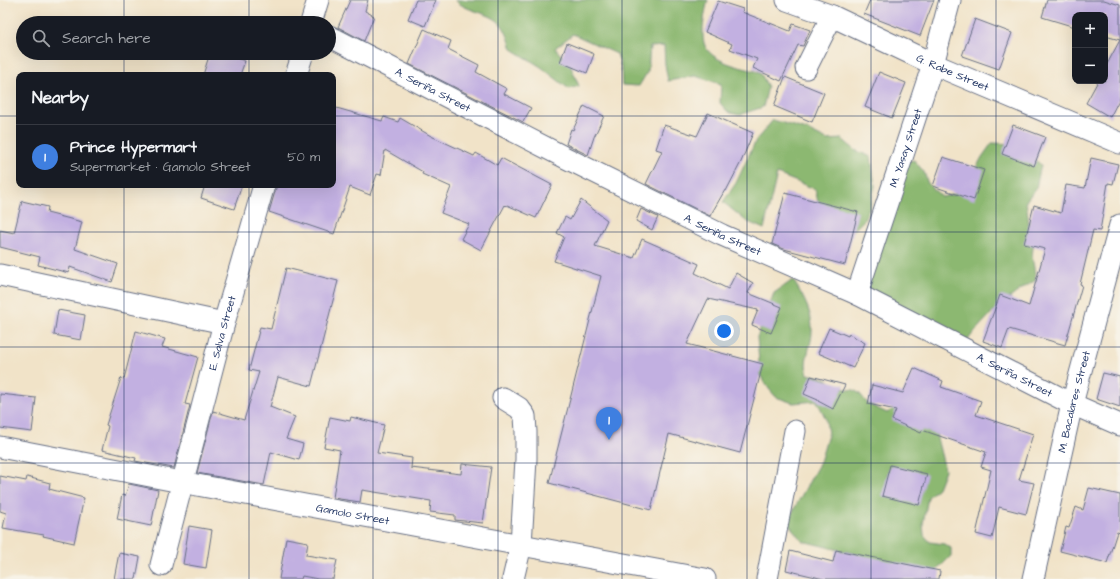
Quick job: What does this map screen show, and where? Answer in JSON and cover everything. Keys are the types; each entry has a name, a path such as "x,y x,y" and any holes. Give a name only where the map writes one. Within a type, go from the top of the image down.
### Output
{"street":[{"path":"313,16 318,0"},
{"name":"G. Rabe Street","path":"787,0 832,16 933,64 1120,143"},
{"name":"M. Yasay Street","path":"857,294 933,64 950,0"},
{"path":"806,68 832,16"},
{"name":"A. Seriña Street","path":"336,40 566,158 722,235 857,294 1072,404 1120,425"},
{"path":"297,72 301,60"},
{"name":"E. Salva Street","path":"161,566 181,482 224,323 263,188"},
{"name":"M. Bacalares Street","path":"1033,579 1072,404 1120,225"},
{"path":"0,275 224,323"},
{"path":"503,398 519,408 525,416 526,459 521,545 513,579"},
{"path":"767,579 795,431"},
{"name":"Gamolo Street","path":"0,447 705,579"}],"green space":[{"path":"455,0 708,0 703,27 703,38 707,50 712,55 728,63 760,72 768,87 763,107 739,115 728,112 720,103 721,84 695,76 668,81 664,46 650,47 648,71 639,86 622,85 621,67 617,54 573,34 555,48 571,67 579,86 569,89 541,67 512,49 506,32 495,19 469,9 459,4"},
{"path":"773,120 807,130 827,140 842,139 855,150 871,157 875,186 870,206 864,220 842,242 826,211 818,202 815,189 777,174 764,229 746,221 723,202 736,183 756,140"},
{"path":"992,143 1016,144 1029,153 1041,165 1036,188 1026,201 1029,224 1035,232 1032,256 1036,280 1016,293 998,308 982,323 966,342 864,287 864,234 873,215 892,164 914,160 924,172 928,184 942,197 956,194 968,183 982,157"},
{"path":"793,280 804,298 811,318 812,337 806,364 808,374 827,379 837,388 854,390 860,394 868,404 887,413 897,407 933,422 945,470 938,488 928,497 923,524 924,535 930,542 944,544 951,548 951,556 932,575 893,579 852,553 802,541 787,522 820,462 828,435 826,419 817,401 793,403 776,397 760,375 757,337 774,293"}],"building":[{"path":"350,0 368,0 365,11 374,16 364,41 338,27"},
{"path":"416,0 436,0 425,26 408,19"},
{"path":"870,0 934,0 920,36 864,14"},
{"path":"1047,0 1104,0 1120,5 1120,40 1108,37 1108,12 1072,12 1072,26 1042,17"},
{"path":"718,1 743,9 742,12 790,31 793,24 810,30 803,46 798,45 781,81 753,68 757,59 730,49 732,44 705,32"},
{"path":"975,19 1012,33 999,69 962,56"},
{"path":"424,29 451,41 448,49 479,65 476,72 507,89 504,94 531,108 523,122 409,64"},
{"path":"1120,40 1120,98 1110,117 1086,103 1096,84 1108,84 1108,62"},
{"path":"567,43 594,54 587,73 560,62"},
{"path":"208,60 245,61 241,72 204,72"},
{"path":"879,72 906,83 892,118 865,107"},
{"path":"785,77 824,93 812,122 774,106"},
{"path":"584,106 604,116 594,137 588,155 566,144 571,129 573,130"},
{"path":"336,108 382,121 384,117 398,122 400,118 431,136 474,156 476,153 497,165 501,158 552,185 536,218 505,205 481,250 461,239 469,224 441,213 451,187 422,174 423,172 385,150 381,175 377,174 370,195 350,187 334,234 269,212 276,188 336,188"},
{"path":"708,113 753,133 741,162 726,191 725,190 710,216 646,184 662,151 656,149 664,125 697,136"},
{"path":"1013,125 1045,137 1034,166 1002,154"},
{"path":"943,157 984,170 974,200 933,186"},
{"path":"1091,158 1118,164 1113,184 1108,183 1100,231 1093,230 1080,284 1082,285 1065,345 1009,329 1002,348 983,341 1000,295 1029,306 1045,249 1024,244 1034,205 1061,213 1066,185 1085,188"},
{"path":"204,188 241,188 234,209 201,198"},
{"path":"785,193 858,212 845,265 784,249 772,244"},
{"path":"581,200 607,220 595,246 634,258 642,239 699,264 695,273 728,289 736,273 753,283 748,293 782,307 771,333 752,325 758,310 708,299 687,344 763,364 740,453 669,434 651,510 549,483 601,276 554,261 564,237 557,233 565,217 570,220"},
{"path":"22,201 48,207 47,213 82,222 75,249 118,264 112,282 70,267 69,273 38,265 40,257 0,247 0,230 14,233"},
{"path":"641,209 658,217 652,230 636,221"},
{"path":"286,268 338,281 311,386 278,377 270,407 295,417 286,439 303,444 299,460 271,452 264,485 197,473 213,411 244,420 259,372 249,370 260,327 271,329"},
{"path":"58,310 85,315 81,340 54,335"},
{"path":"829,328 848,336 849,334 865,343 853,368 818,353"},
{"path":"136,331 165,339 162,347 198,357 185,404 190,405 174,468 135,461 136,458 102,450 108,426 106,425 121,378 124,379"},
{"path":"914,368 943,381 941,387 981,401 976,415 1033,434 1019,480 1034,483 1026,514 999,507 992,538 976,534 991,470 981,467 986,452 922,430 921,433 892,420 896,410 868,404 872,385 903,393"},
{"path":"1103,373 1120,377 1120,407 1096,399"},
{"path":"811,376 845,385 833,409 804,394"},
{"path":"0,394 36,398 32,432 0,428"},
{"path":"330,417 350,421 351,417 384,425 377,453 412,458 411,468 461,474 462,464 491,467 483,523 455,520 455,515 430,512 431,501 362,490 360,502 333,498 340,450 324,447"},
{"path":"890,465 927,474 919,505 882,496"},
{"path":"0,476 26,481 27,477 50,483 49,489 84,498 74,543 43,536 44,535 3,528 6,513 0,511"},
{"path":"129,484 158,490 151,526 117,519 122,495 125,496"},
{"path":"1089,488 1120,495 1120,533 1117,532 1107,563 1060,551 1066,527 1069,528 1076,507 1083,510"},
{"path":"189,526 212,530 206,568 183,564"},
{"path":"286,538 308,542 306,555 337,560 333,579 318,579 302,576 301,579 279,579"},
{"path":"836,550 940,571 939,579 824,579 786,570 790,551 833,562"},
{"path":"119,553 140,557 136,579 114,579"}],"place":[{"name":"Prince Hypermart","path":"609,440"}]}
